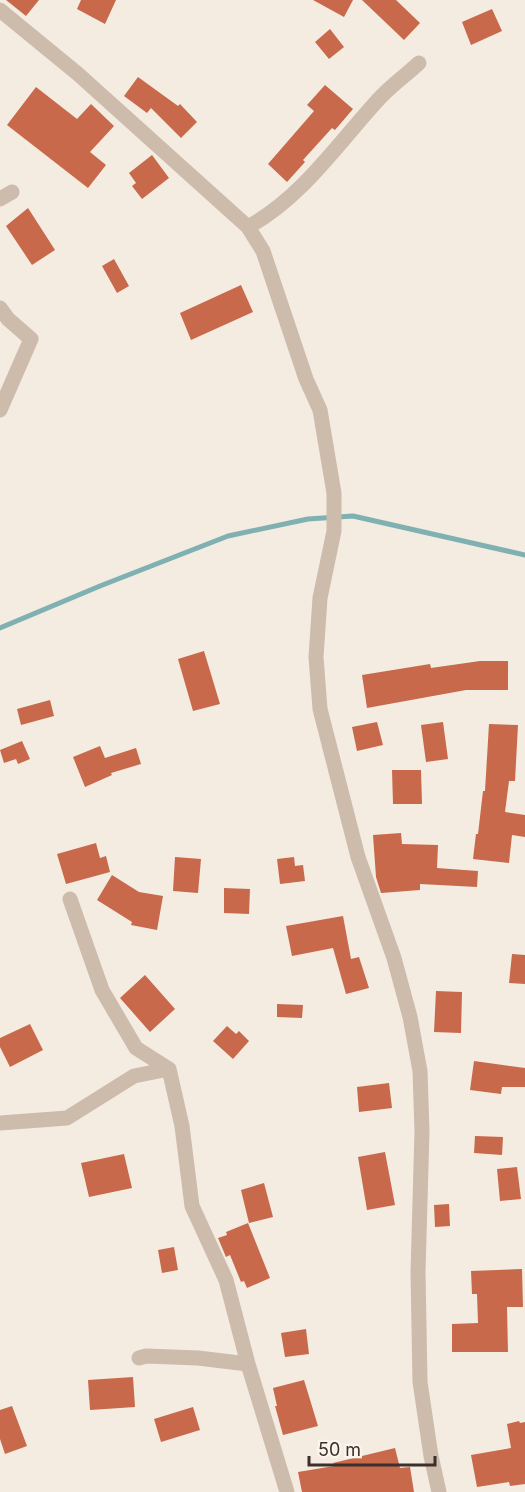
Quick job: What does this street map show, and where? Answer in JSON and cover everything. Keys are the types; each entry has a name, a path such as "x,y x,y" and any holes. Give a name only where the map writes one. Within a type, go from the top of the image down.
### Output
{"street":[{"path":"0,10 78,74 248,227 263,251 306,379 320,410 334,493 334,527 320,598 318,622 316,657 320,709 358,857 394,958 410,1017 420,1071 422,1131 418,1272 420,1382 439,1492"},
{"path":"248,227 269,215 306,183 379,99 419,63"},
{"path":"0,308 8,319 31,339 0,410"},
{"path":"70,899 102,990 136,1048 170,1070 182,1126 192,1206 226,1280 248,1364 287,1492"},
{"path":"0,1123 67,1118 134,1076 170,1070"},
{"path":"139,1358 146,1356 198,1358 248,1364"}],"building":[{"path":"6,0 39,0 26,16"},
{"path":"81,0 116,0 105,24 77,9"},
{"path":"313,0 353,0 344,17"},
{"path":"362,0 396,0 420,23 404,40"},
{"path":"492,9 502,31 471,45 462,22"},
{"path":"330,29 344,47 329,59 315,42"},
{"path":"138,77 178,106 180,104 197,122 181,138 151,108 147,113 124,96"},
{"path":"325,85 353,109 335,130 332,128 303,160 305,162 287,182 268,164 314,111 307,105"},
{"path":"36,87 77,119 91,104 114,126 90,152 106,165 88,188 7,125"},
{"path":"152,155 169,178 142,199 132,186 136,183 129,173"},
{"path":"28,208 55,250 32,265 6,226"},
{"path":"114,259 129,286 117,293 102,266"},
{"path":"241,285 253,312 191,340 180,313"},
{"path":"204,651 220,704 193,711 178,659"},
{"path":"480,661 508,661 508,690 466,690 367,708 362,675 430,664 431,668"},
{"path":"50,700 54,716 21,725 17,709"},
{"path":"377,722 383,745 357,751 352,727"},
{"path":"443,722 448,759 426,762 421,725"},
{"path":"489,724 518,725 515,781 509,781 505,812 525,815 525,837 512,835 509,863 473,859 483,791 485,791"},
{"path":"22,741 30,759 18,764 16,759 4,763 0,750"},
{"path":"100,746 105,758 136,748 141,764 111,773 112,775 85,787 73,757"},
{"path":"392,770 421,770 422,804 393,804"},
{"path":"401,833 402,844 438,845 437,868 478,871 477,887 420,884 420,890 381,893 376,877 373,835"},
{"path":"96,843 100,858 106,856 110,872 66,884 57,854"},
{"path":"175,857 201,859 198,893 173,891"},
{"path":"294,857 295,866 303,865 305,881 280,884 277,859"},
{"path":"112,875 139,892 163,896 157,930 131,925 132,922 97,900"},
{"path":"224,888 250,889 249,914 224,913"},
{"path":"343,916 351,959 359,957 369,988 346,994 333,948 292,956 286,926"},
{"path":"512,954 525,955 525,984 509,983"},
{"path":"145,975 175,1009 150,1032 120,998"},
{"path":"436,991 462,992 461,1033 434,1032"},
{"path":"277,1004 303,1005 302,1018 277,1017"},
{"path":"30,1024 43,1050 10,1067 0,1047 0,1038"},
{"path":"227,1026 236,1034 239,1031 249,1041 233,1059 213,1041"},
{"path":"474,1061 525,1068 525,1087 502,1087 501,1094 470,1090"},
{"path":"389,1083 392,1108 359,1112 357,1087"},
{"path":"475,1136 503,1137 502,1155 474,1153"},
{"path":"385,1152 395,1205 367,1210 358,1157"},
{"path":"124,1154 132,1188 89,1197 81,1163"},
{"path":"517,1167 521,1199 500,1201 497,1169"},
{"path":"264,1183 273,1217 249,1223 241,1190"},
{"path":"449,1204 450,1226 435,1227 434,1205"},
{"path":"248,1223 270,1278 247,1288 244,1281 241,1282 230,1255 226,1257 218,1238"},
{"path":"174,1247 178,1270 162,1273 158,1250"},
{"path":"522,1269 523,1307 507,1307 508,1352 452,1352 452,1324 478,1323 477,1294 472,1294 471,1271"},
{"path":"306,1329 309,1354 285,1357 281,1333"},
{"path":"133,1377 135,1407 90,1410 88,1380"},
{"path":"304,1380 318,1426 283,1435 273,1388"},
{"path":"12,1406 27,1446 5,1454 0,1439 0,1410"},
{"path":"193,1407 200,1430 161,1442 154,1419"},
{"path":"519,1421 520,1423 525,1422 525,1484 510,1486 509,1482 477,1487 471,1455 511,1448 507,1424"},
{"path":"395,1448 400,1468 410,1467 414,1492 302,1492 298,1472 334,1466 333,1463"}],"waterway":[{"path":"0,628 228,536 308,519 353,516 525,555"}]}
